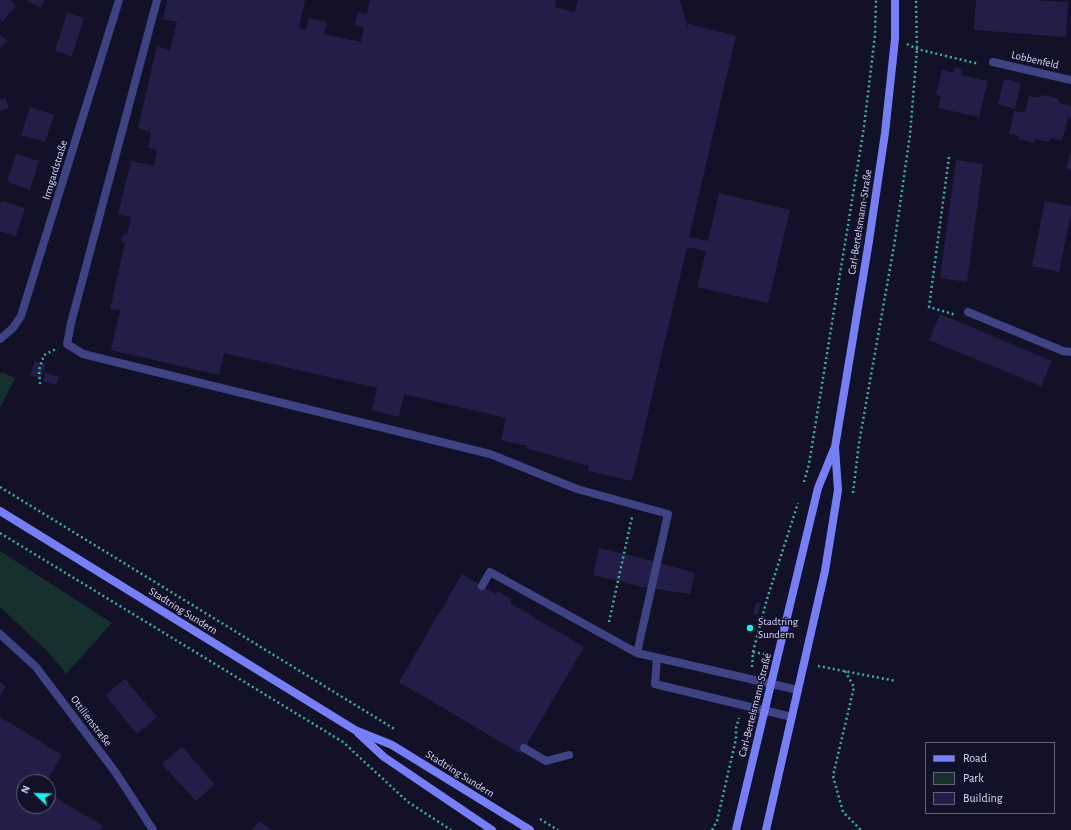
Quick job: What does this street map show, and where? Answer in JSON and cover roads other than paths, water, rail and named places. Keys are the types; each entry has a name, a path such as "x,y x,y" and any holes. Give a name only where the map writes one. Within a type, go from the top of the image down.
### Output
{"main road":[{"name":"Carl-Bertelsmann-Straße","path":"736,830 818,488 835,446 869,241 885,133 895,39 895,0"},
{"name":"Carl-Bertelsmann-Straße","path":"766,830 825,571 838,490 835,446"},
{"name":"Stadtring Sundern","path":"0,511 355,730 392,745 530,830"},
{"name":"Stadtring Sundern","path":"355,730 384,758 492,830"}],"street":[{"name":"Irmgardstraße","path":"0,339 13,328 21,316 119,0"},
{"path":"157,0 73,316 67,344 83,354 490,454 577,489 668,514 637,653"},
{"name":"Lobbenfeld","path":"993,62 1071,80"},
{"path":"968,312 1063,351 1071,352"},
{"path":"482,586 490,572 637,653 798,690"},
{"name":"Ottilienstraße","path":"0,634 36,666 116,773 153,830"},
{"path":"657,658 655,684 792,717"},
{"path":"524,748 546,761 569,755"}],"place":[{"name":"Stadtring Sundern","path":"750,628"}]}
